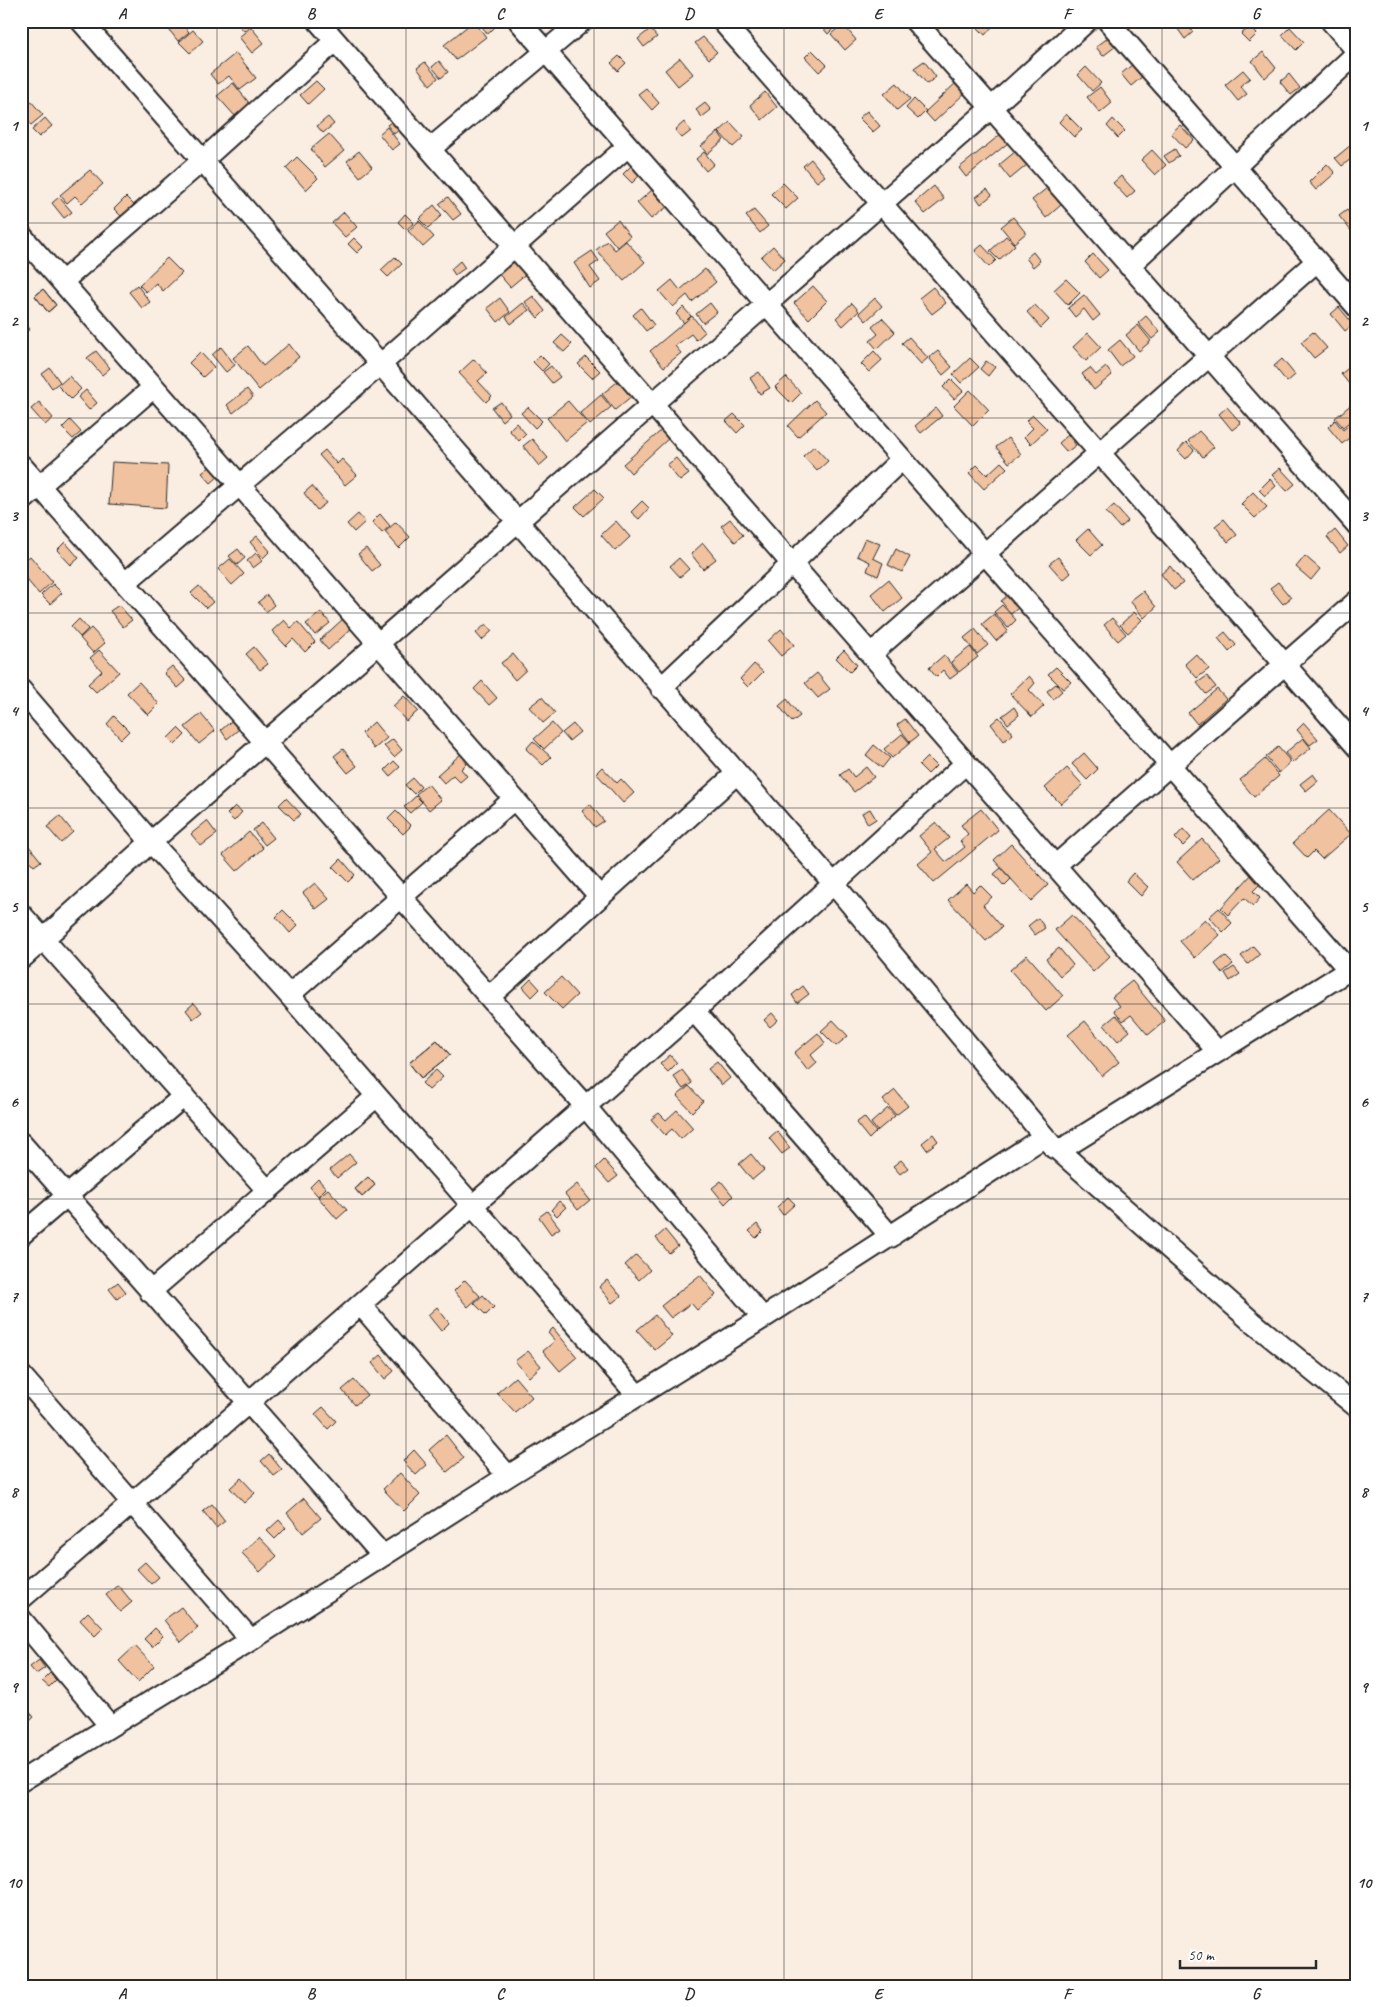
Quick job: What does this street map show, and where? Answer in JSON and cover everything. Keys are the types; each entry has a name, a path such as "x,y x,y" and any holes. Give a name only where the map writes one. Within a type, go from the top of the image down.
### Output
{"street":[{"path":"82,21 516,522 833,883 1050,1143 1250,1320 1357,1407"},
{"path":"318,21 1218,1052"},
{"path":"519,21 1170,765 1353,968 1062,1149 1050,1143"},
{"path":"430,150 582,21"},
{"path":"722,21 1357,747"},
{"path":"915,21 1357,525"},
{"path":"21,960 151,842 992,108 1087,21"},
{"path":"1108,21 1357,307"},
{"path":"1130,266 1357,52 1331,21"},
{"path":"62,282 203,160 335,41"},
{"path":"124,584 380,364 628,146"},
{"path":"21,235 600,897"},
{"path":"871,654 1317,261"},
{"path":"21,502 154,387"},
{"path":"661,688 902,459"},
{"path":"21,465 585,1106 763,1318"},
{"path":"1056,865 1357,601"},
{"path":"21,690 151,842 289,995 638,1396"},
{"path":"21,1599 248,1404 694,1011 966,763"},
{"path":"489,997 736,774"},
{"path":"289,995 514,799"},
{"path":"21,914 268,1191"},
{"path":"694,1011 891,1237"},
{"path":"21,1236 184,1096"},
{"path":"150,1292 377,1096"},
{"path":"21,1143 383,1556"},
{"path":"21,1781 251,1640 508,1476 891,1237 1050,1143"},
{"path":"361,1305 508,1476"},
{"path":"21,1375 251,1640"},
{"path":"21,1619 110,1726"}],"building":[{"path":"162,21 180,21 189,32 178,41"},
{"path":"235,21 250,21 252,24 244,31"},
{"path":"474,21 486,37 456,60 444,45"},
{"path":"477,21 492,21 496,26 488,34"},
{"path":"659,21 674,21 663,30 657,23"},
{"path":"817,21 832,21 836,26 828,34"},
{"path":"843,21 860,21 849,30"},
{"path":"971,21 986,21 992,27 985,35"},
{"path":"1172,21 1183,21 1193,32 1185,39"},
{"path":"843,24 856,40 845,50 831,34"},
{"path":"251,27 264,43 252,53 239,37"},
{"path":"1250,27 1257,34 1249,42 1241,34"},
{"path":"1290,27 1304,42 1296,50 1282,35"},
{"path":"650,29 657,37 644,47 638,39"},
{"path":"193,30 203,41 190,53 179,42"},
{"path":"703,37 717,52 709,59 695,43"},
{"path":"1109,37 1116,46 1103,56 1096,47"},
{"path":"812,50 827,65 819,72 805,57"},
{"path":"1263,52 1276,68 1265,78 1252,61"},
{"path":"236,53 256,78 240,90 229,76 218,84 210,74"},
{"path":"619,56 626,63 618,71 611,63"},
{"path":"680,58 693,74 678,86 665,70"},
{"path":"1139,59 1149,71 1131,86 1121,74"},
{"path":"439,61 448,72 441,78 432,67"},
{"path":"924,61 936,77 927,84 914,68"},
{"path":"425,62 438,78 430,85 417,68"},
{"path":"1086,67 1101,83 1092,91 1078,75"},
{"path":"1243,70 1250,78 1240,86 1247,94 1238,101 1225,85"},
{"path":"1289,74 1300,88 1291,95 1280,82"},
{"path":"316,81 324,89 308,104 300,95"},
{"path":"958,81 967,91 934,122 925,112"},
{"path":"233,83 250,104 235,116 217,96"},
{"path":"897,83 910,99 897,110 884,94"},
{"path":"1100,87 1112,103 1100,113 1087,97"},
{"path":"646,88 659,103 652,110 638,94"},
{"path":"765,92 777,107 762,120 750,105"},
{"path":"914,99 926,111 918,119 906,108"},
{"path":"30,100 43,115 31,125 21,114 21,107"},
{"path":"705,103 711,110 702,117 696,110"},
{"path":"867,111 880,126 873,132 859,118"},
{"path":"1066,114 1082,130 1074,137 1059,122"},
{"path":"328,117 334,124 323,133 317,126"},
{"path":"45,118 52,126 39,137 32,130"},
{"path":"1113,119 1125,131 1118,138 1107,126"},
{"path":"394,120 401,128 394,134 387,125"},
{"path":"684,122 691,131 682,138 675,130"},
{"path":"730,122 744,137 733,147 719,132"},
{"path":"1180,125 1194,140 1185,148 1171,133"},
{"path":"387,127 400,144 392,150 379,134"},
{"path":"718,132 724,140 707,154 701,146"},
{"path":"329,134 344,151 325,167 311,149"},
{"path":"1001,134 1008,143 966,177 959,168"},
{"path":"1357,140 1357,154 1342,166 1335,158"},
{"path":"1175,149 1179,156 1169,163 1164,156"},
{"path":"1152,150 1166,165 1155,175 1141,160"},
{"path":"359,151 372,167 360,177 347,161"},
{"path":"1016,151 1027,165 1010,179 999,165"},
{"path":"704,152 714,164 706,171 696,159"},
{"path":"297,157 318,178 306,190 286,168"},
{"path":"811,159 825,176 817,182 803,166"},
{"path":"1327,164 1335,173 1316,190 1309,182"},
{"path":"631,166 640,175 632,183 623,174"},
{"path":"90,170 103,184 82,203 75,196 67,203 60,195"},
{"path":"1121,176 1135,191 1127,198 1113,183"},
{"path":"783,183 798,198 786,209 771,194"},
{"path":"934,186 944,199 925,214 915,202"},
{"path":"1047,188 1061,205 1046,218 1032,200"},
{"path":"987,189 992,195 981,204 976,197"},
{"path":"652,190 667,207 651,219 637,203"},
{"path":"59,197 72,212 64,218 52,203"},
{"path":"126,197 134,205 122,217 114,209"},
{"path":"448,197 461,214 453,220 439,204"},
{"path":"434,205 442,215 428,228 419,219"},
{"path":"754,210 768,226 760,233 746,216"},
{"path":"1347,210 1357,222 1357,228 1352,232 1339,216"},
{"path":"344,212 357,227 345,237 332,223"},
{"path":"405,214 414,223 406,230 398,222"},
{"path":"1013,217 1026,233 1014,243 1001,227"},
{"path":"618,220 630,236 617,247 604,231"},
{"path":"419,221 434,237 423,247 408,231"},
{"path":"1006,236 1015,245 999,260 990,251"},
{"path":"354,238 363,247 357,253 348,244"},
{"path":"607,241 615,250 626,241 645,262 624,281 596,250"},
{"path":"982,245 996,260 989,267 975,251"},
{"path":"773,246 785,259 773,270 761,257"},
{"path":"592,251 599,261 590,267 600,281 590,288 574,263"},
{"path":"1033,252 1040,261 1033,267 1026,258"},
{"path":"1093,254 1108,270 1099,278 1085,262"},
{"path":"395,257 402,264 388,277 381,270"},
{"path":"514,257 527,273 510,287 496,271"},
{"path":"167,258 182,273 163,291 156,283 146,292 139,285"},
{"path":"460,261 465,268 455,275 451,269"},
{"path":"705,269 716,282 692,302 687,295 673,307 659,291 672,280 680,290"},
{"path":"1066,279 1080,293 1068,305 1054,290"},
{"path":"137,285 150,302 142,308 129,292"},
{"path":"813,286 827,301 809,319 794,303"},
{"path":"933,287 946,303 932,314 919,298"},
{"path":"43,289 56,305 48,312 35,296"},
{"path":"43,289 56,305 48,312 35,296"},
{"path":"1084,295 1100,315 1093,321 1084,309 1075,317 1068,308"},
{"path":"533,296 545,311 538,318 525,302"},
{"path":"500,298 510,312 498,322 487,308"},
{"path":"875,298 882,306 866,321 859,313"},
{"path":"523,303 529,310 511,324 506,317"},
{"path":"710,303 717,312 703,323 696,314"},
{"path":"852,303 859,311 843,326 836,318"},
{"path":"1035,305 1049,320 1041,328 1027,312"},
{"path":"683,307 691,316 684,323 676,314"},
{"path":"1339,307 1353,324 1345,331 1331,314"},
{"path":"641,308 654,325 646,331 633,315"},
{"path":"692,316 705,332 696,340 691,334 675,346 681,353 664,367 650,351"},
{"path":"1146,316 1160,332 1152,339 1138,323"},
{"path":"882,318 895,332 877,349 870,341 878,334 872,327"},
{"path":"21,319 30,329 21,336"},
{"path":"1138,325 1151,341 1139,351 1126,335"},
{"path":"1313,332 1327,348 1314,358 1301,342"},
{"path":"1088,333 1101,347 1086,361 1073,347"},
{"path":"562,335 572,344 564,352 554,343"},
{"path":"909,337 928,358 921,364 902,343"},
{"path":"1120,340 1133,356 1120,366 1108,350"},
{"path":"289,344 299,357 259,390 233,358 248,346 263,366"},
{"path":"221,347 235,365 226,372 212,355"},
{"path":"96,351 110,368 102,375 87,358"},
{"path":"874,351 882,360 869,372 861,364"},
{"path":"938,351 952,367 943,375 929,358"},
{"path":"200,352 214,367 203,377 189,363"},
{"path":"540,355 549,364 542,371 533,362"},
{"path":"586,357 600,371 592,378 578,364"},
{"path":"970,358 979,367 961,383 953,374"},
{"path":"474,359 487,373 478,381 492,396 486,402 459,373"},
{"path":"1282,359 1295,375 1287,382 1274,366"},
{"path":"986,361 995,367 988,376 980,369"},
{"path":"1357,361 1357,388 1354,390 1341,374"},
{"path":"551,366 560,377 552,383 543,372"},
{"path":"1106,367 1112,375 1094,390 1082,374 1090,368 1096,375"},
{"path":"50,368 60,382 52,388 42,374"},
{"path":"759,372 770,388 760,394 750,378"},
{"path":"69,376 81,389 71,399 58,386"},
{"path":"786,377 801,393 791,403 775,387"},
{"path":"621,379 634,394 615,410 602,394"},
{"path":"951,379 963,391 954,399 943,387"},
{"path":"247,389 253,397 233,413 227,405"},
{"path":"86,390 97,403 89,410 78,397"},
{"path":"970,390 989,410 973,426 954,406"},
{"path":"601,395 611,407 590,425 580,413"},
{"path":"815,400 826,412 798,437 788,426"},
{"path":"568,401 587,423 565,441 547,418"},
{"path":"39,402 53,418 45,425 31,409"},
{"path":"501,402 510,414 502,421 492,408"},
{"path":"1353,403 1357,407 1357,416 1343,427 1335,418"},
{"path":"528,407 542,421 535,428 521,413"},
{"path":"1227,407 1241,423 1232,430 1219,414"},
{"path":"936,408 942,416 921,433 915,426"},
{"path":"734,414 745,425 737,433 726,421"},
{"path":"1033,415 1047,429 1031,444 1024,437 1033,428 1026,421"},
{"path":"1357,418 1357,431 1342,444 1328,427 1335,420 1343,430"},
{"path":"70,420 81,432 73,439 62,428"},
{"path":"516,423 526,434 519,441 509,430"},
{"path":"663,429 670,437 631,473 623,464"},
{"path":"1199,431 1214,447 1203,457 1188,441"},
{"path":"1068,435 1076,445 1067,452 1059,443"},
{"path":"1008,438 1021,454 1009,463 996,447"},
{"path":"532,439 548,458 539,466 523,446"},
{"path":"1186,442 1194,450 1186,459 1178,451"},
{"path":"814,446 828,461 817,471 803,456"},
{"path":"325,450 337,464 342,459 357,475 345,485 319,455"},
{"path":"676,458 689,474 680,481 667,465"},
{"path":"112,462 168,465 166,508 109,504"},
{"path":"1001,462 1007,468 984,489 969,473 977,465 987,475"},
{"path":"211,466 219,476 211,483 202,473"},
{"path":"1280,468 1295,484 1287,491 1272,475"},
{"path":"1270,479 1276,486 1265,496 1259,490"},
{"path":"312,486 326,503 317,510 304,493"},
{"path":"595,489 604,498 584,516 575,507"},
{"path":"1253,492 1267,507 1255,518 1241,504"},
{"path":"642,501 649,508 639,519 631,512"},
{"path":"1114,505 1128,521 1120,528 1106,512"},
{"path":"358,514 365,522 354,532 347,524"},
{"path":"380,514 390,526 382,533 372,522"},
{"path":"730,519 743,535 735,542 721,526"},
{"path":"1224,519 1237,535 1228,542 1215,526"},
{"path":"616,521 630,537 615,551 601,535"},
{"path":"396,522 410,537 399,548 385,532"},
{"path":"1088,529 1102,545 1091,555 1076,540"},
{"path":"1335,530 1348,546 1340,553 1327,537"},
{"path":"257,536 270,551 263,558 250,542"},
{"path":"865,538 880,544 873,558 883,563 878,576 867,571 870,562 857,556"},
{"path":"65,542 79,558 71,565 57,550"},
{"path":"703,543 716,559 703,569 691,554"},
{"path":"366,548 380,565 372,571 358,554"},
{"path":"238,549 245,558 237,565 229,556"},
{"path":"896,549 910,557 902,572 888,565"},
{"path":"256,553 262,561 253,568 247,561"},
{"path":"30,556 52,582 39,594 21,573 21,564"},
{"path":"1305,556 1320,569 1311,580 1296,567"},
{"path":"1058,557 1071,573 1063,580 1049,564"},
{"path":"679,558 689,569 680,577 670,566"},
{"path":"230,559 244,574 232,585 218,569"},
{"path":"1170,566 1183,583 1174,590 1161,574"},
{"path":"888,580 902,598 885,612 871,594"},
{"path":"1278,582 1291,598 1283,604 1270,588"},
{"path":"53,584 62,593 50,604 41,595"},
{"path":"199,586 213,602 206,608 191,593"},
{"path":"1143,591 1156,607 1144,618 1130,601"},
{"path":"267,595 274,605 266,612 258,602"},
{"path":"1008,595 1018,608 1011,614 1001,601"},
{"path":"119,605 132,620 123,627 110,611"},
{"path":"1002,605 1016,620 1008,628 994,612"},
{"path":"321,612 330,623 315,635 306,624"},
{"path":"1134,612 1142,620 1128,633 1120,625"},
{"path":"994,614 1008,631 996,641 982,624"},
{"path":"344,618 352,628 328,650 320,640"},
{"path":"1112,618 1126,634 1118,641 1104,625"},
{"path":"79,619 88,629 80,637 71,627"},
{"path":"284,620 291,628 298,622 315,642 305,652 293,639 286,646 272,631"},
{"path":"486,624 492,631 482,640 476,633"},
{"path":"91,628 105,643 93,653 80,638"},
{"path":"781,629 794,645 781,656 768,641"},
{"path":"975,629 988,645 977,654 964,638"},
{"path":"1225,632 1236,645 1229,652 1218,638"},
{"path":"254,647 268,664 260,670 246,654"},
{"path":"970,647 978,657 959,672 951,662"},
{"path":"99,650 119,672 96,692 88,684 102,671 90,658"},
{"path":"844,650 857,665 850,672 836,658"},
{"path":"513,654 526,670 515,680 501,663"},
{"path":"1196,654 1209,669 1197,678 1185,664"},
{"path":"944,655 958,673 950,679 943,670 936,677 929,668"},
{"path":"754,664 763,672 748,687 740,679"},
{"path":"172,666 186,681 178,688 164,673"},
{"path":"1056,667 1071,682 1063,689 1048,674"},
{"path":"817,673 830,689 818,698 805,683"},
{"path":"1029,676 1035,683 1029,690 1044,706 1032,717 1010,694"},
{"path":"1207,676 1216,687 1206,694 1197,683"},
{"path":"482,681 497,698 489,705 474,689"},
{"path":"139,682 159,704 148,715 127,693"},
{"path":"1056,684 1062,691 1053,699 1047,691"},
{"path":"1217,689 1226,699 1197,724 1188,713"},
{"path":"404,696 418,711 406,721 393,706"},
{"path":"542,697 555,713 543,723 529,707"},
{"path":"787,699 800,716 792,722 779,706"},
{"path":"1014,707 1019,715 1008,724 1002,716"},
{"path":"201,714 215,731 199,744 185,727"},
{"path":"114,716 129,731 121,739 107,724"},
{"path":"236,717 243,726 227,739 221,730"},
{"path":"999,717 1013,734 1004,741 991,724"},
{"path":"905,719 918,736 910,742 897,725"},
{"path":"374,722 387,738 374,749 362,733"},
{"path":"552,723 561,733 544,749 534,739"},
{"path":"1304,723 1318,739 1310,745 1297,730"},
{"path":"573,724 580,732 569,741 562,733"},
{"path":"178,728 185,735 175,745 168,738"},
{"path":"902,734 910,743 892,758 884,749"},
{"path":"1303,738 1311,748 1293,762 1285,753"},
{"path":"393,739 402,750 394,757 384,746"},
{"path":"533,741 551,757 543,765 526,749"},
{"path":"874,745 890,758 882,768 866,755"},
{"path":"1278,747 1291,762 1279,773 1266,757"},
{"path":"343,749 357,766 348,773 334,756"},
{"path":"462,753 469,761 461,769 467,776 460,782 453,775 444,783 437,775"},
{"path":"1084,753 1098,769 1087,780 1072,764"},
{"path":"927,757 936,766 928,774 919,765"},
{"path":"1265,759 1279,776 1254,797 1240,780"},
{"path":"394,761 400,767 390,776 385,770"},
{"path":"602,767 617,783 621,779 634,793 623,803 596,773"},
{"path":"866,767 874,777 854,792 840,775 848,769 854,777"},
{"path":"1067,768 1083,785 1061,804 1045,788"},
{"path":"1313,774 1318,781 1306,791 1300,784"},
{"path":"413,778 421,787 414,794 405,785"},
{"path":"428,784 441,800 429,810 416,794"},
{"path":"416,796 422,802 410,813 404,807"},
{"path":"286,798 301,814 294,820 279,805"},
{"path":"590,804 604,821 595,827 582,811"},
{"path":"235,806 242,812 234,821 227,814"},
{"path":"870,809 876,819 868,824 862,813"},
{"path":"981,809 998,830 934,883 918,864 932,852 919,836 936,822 949,838 935,849 946,862 965,847 960,841 968,834 961,825"},
{"path":"1329,810 1351,834 1322,859 1314,851 1307,858 1293,843"},
{"path":"396,811 411,826 403,834 388,819"},
{"path":"60,816 73,832 61,843 47,827"},
{"path":"207,821 217,834 201,846 191,834"},
{"path":"262,823 274,838 265,845 253,830"},
{"path":"1183,829 1191,838 1183,846 1175,838"},
{"path":"249,832 263,848 237,871 223,855"},
{"path":"1202,839 1219,858 1193,880 1177,862"},
{"path":"1011,844 1048,885 1031,901 994,860"},
{"path":"28,845 41,861 34,866 21,851"},
{"path":"341,859 355,875 348,882 333,867"},
{"path":"1001,868 1011,879 1004,886 994,874"},
{"path":"1133,873 1148,887 1141,896 1126,881"},
{"path":"1252,874 1262,882 1253,891 1260,898 1253,906 1244,898 1228,915 1221,908"},
{"path":"315,883 329,899 316,909 303,893"},
{"path":"966,884 973,892 980,885 992,897 983,905 1002,927 986,941 948,900"},
{"path":"1219,908 1232,923 1223,932 1209,917"},
{"path":"283,910 298,925 290,933 276,917"},
{"path":"1072,915 1110,956 1093,972 1055,930"},
{"path":"1038,918 1045,928 1035,935 1028,926"},
{"path":"1205,919 1220,935 1195,958 1180,941"},
{"path":"1253,946 1260,954 1248,964 1241,956"},
{"path":"1059,948 1073,965 1060,976 1046,959"},
{"path":"1027,955 1063,996 1046,1011 1010,970"},
{"path":"1225,956 1233,964 1222,973 1215,964"},
{"path":"1234,967 1240,974 1230,981 1225,973"},
{"path":"561,977 577,995 562,1009 545,992"},
{"path":"531,979 540,989 532,997 523,987"},
{"path":"1132,981 1165,1021 1148,1035 1131,1015 1123,1021 1114,1010 1120,1006 1112,997"},
{"path":"803,986 809,994 797,1003 792,995"},
{"path":"194,1003 202,1012 193,1019 186,1010"},
{"path":"772,1013 778,1020 770,1027 764,1020"},
{"path":"1116,1015 1130,1031 1118,1041 1104,1025"},
{"path":"833,1020 848,1036 836,1046 821,1031"},
{"path":"1085,1021 1119,1062 1102,1076 1068,1035"},
{"path":"818,1033 825,1043 811,1055 817,1063 808,1071 794,1053"},
{"path":"437,1040 450,1055 421,1078 409,1063"},
{"path":"437,1040 450,1055 421,1078 409,1063"},
{"path":"670,1055 677,1063 668,1072 660,1064"},
{"path":"717,1062 730,1078 722,1085 708,1069"},
{"path":"436,1070 443,1077 429,1090 422,1083"},
{"path":"682,1070 692,1083 683,1089 673,1076"},
{"path":"689,1086 703,1101 692,1112 677,1096"},
{"path":"895,1090 908,1106 896,1115 883,1100"},
{"path":"888,1108 895,1116 877,1131 871,1123"},
{"path":"677,1110 693,1128 681,1139 672,1129 665,1135 651,1119 659,1113 666,1120"},
{"path":"864,1117 876,1132 869,1139 856,1123"},
{"path":"777,1131 790,1148 782,1154 769,1138"},
{"path":"933,1134 938,1141 927,1150 922,1143"},
{"path":"349,1154 356,1162 337,1178 330,1170"},
{"path":"751,1154 764,1170 752,1180 739,1164"},
{"path":"604,1160 618,1176 609,1183 596,1168"},
{"path":"901,1160 908,1168 900,1174 893,1166"},
{"path":"368,1177 375,1185 362,1197 355,1189"},
{"path":"368,1177 375,1185 362,1197 355,1189"},
{"path":"318,1179 326,1188 318,1196 310,1187"},
{"path":"721,1181 733,1196 725,1204 712,1188"},
{"path":"577,1184 590,1200 578,1210 565,1194"},
{"path":"328,1189 347,1210 337,1219 318,1197"},
{"path":"788,1197 795,1204 783,1215 777,1207"},
{"path":"559,1201 566,1207 557,1216 551,1210"},
{"path":"547,1211 560,1228 551,1234 539,1217"},
{"path":"757,1224 763,1231 756,1238 749,1231"},
{"path":"665,1230 678,1246 669,1253 656,1238"},
{"path":"636,1255 650,1270 639,1280 625,1265"},
{"path":"700,1275 716,1295 697,1310 691,1303 671,1318 661,1306"},
{"path":"465,1280 480,1296 468,1307 454,1291"},
{"path":"607,1280 621,1296 612,1303 599,1287"},
{"path":"118,1282 126,1292 117,1299 109,1289"},
{"path":"483,1295 494,1307 486,1315 474,1303"},
{"path":"437,1307 449,1323 441,1331 428,1315"},
{"path":"655,1315 672,1336 655,1350 637,1330"},
{"path":"553,1328 577,1357 560,1371 543,1351 555,1341 548,1333"},
{"path":"528,1351 541,1366 529,1377 515,1361"},
{"path":"381,1355 394,1371 385,1379 372,1363"},
{"path":"515,1377 532,1397 515,1412 497,1393"},
{"path":"354,1380 367,1395 355,1405 342,1390"},
{"path":"323,1407 336,1421 328,1429 315,1414"},
{"path":"446,1435 464,1458 447,1472 429,1450"},
{"path":"414,1450 427,1465 416,1475 403,1461"},
{"path":"269,1454 282,1470 274,1476 261,1461"},
{"path":"400,1473 420,1495 404,1511 383,1489"},
{"path":"241,1478 255,1493 244,1503 230,1488"},
{"path":"304,1498 321,1518 303,1533 287,1513"},
{"path":"212,1504 225,1521 216,1528 203,1511"},
{"path":"279,1520 286,1528 275,1539 267,1531"},
{"path":"259,1537 277,1556 260,1572 242,1553"},
{"path":"145,1562 159,1577 151,1584 137,1569"},
{"path":"118,1585 132,1602 120,1612 106,1595"},
{"path":"181,1607 198,1628 181,1642 164,1620"},
{"path":"88,1612 103,1628 95,1636 80,1620"},
{"path":"155,1628 163,1636 152,1647 144,1639"},
{"path":"135,1646 154,1666 138,1682 119,1661"},
{"path":"39,1660 45,1668 36,1674 30,1667"},
{"path":"50,1673 56,1680 49,1687 42,1681"},
{"path":"25,1707 34,1717 28,1723 21,1716 21,1711"}]}
